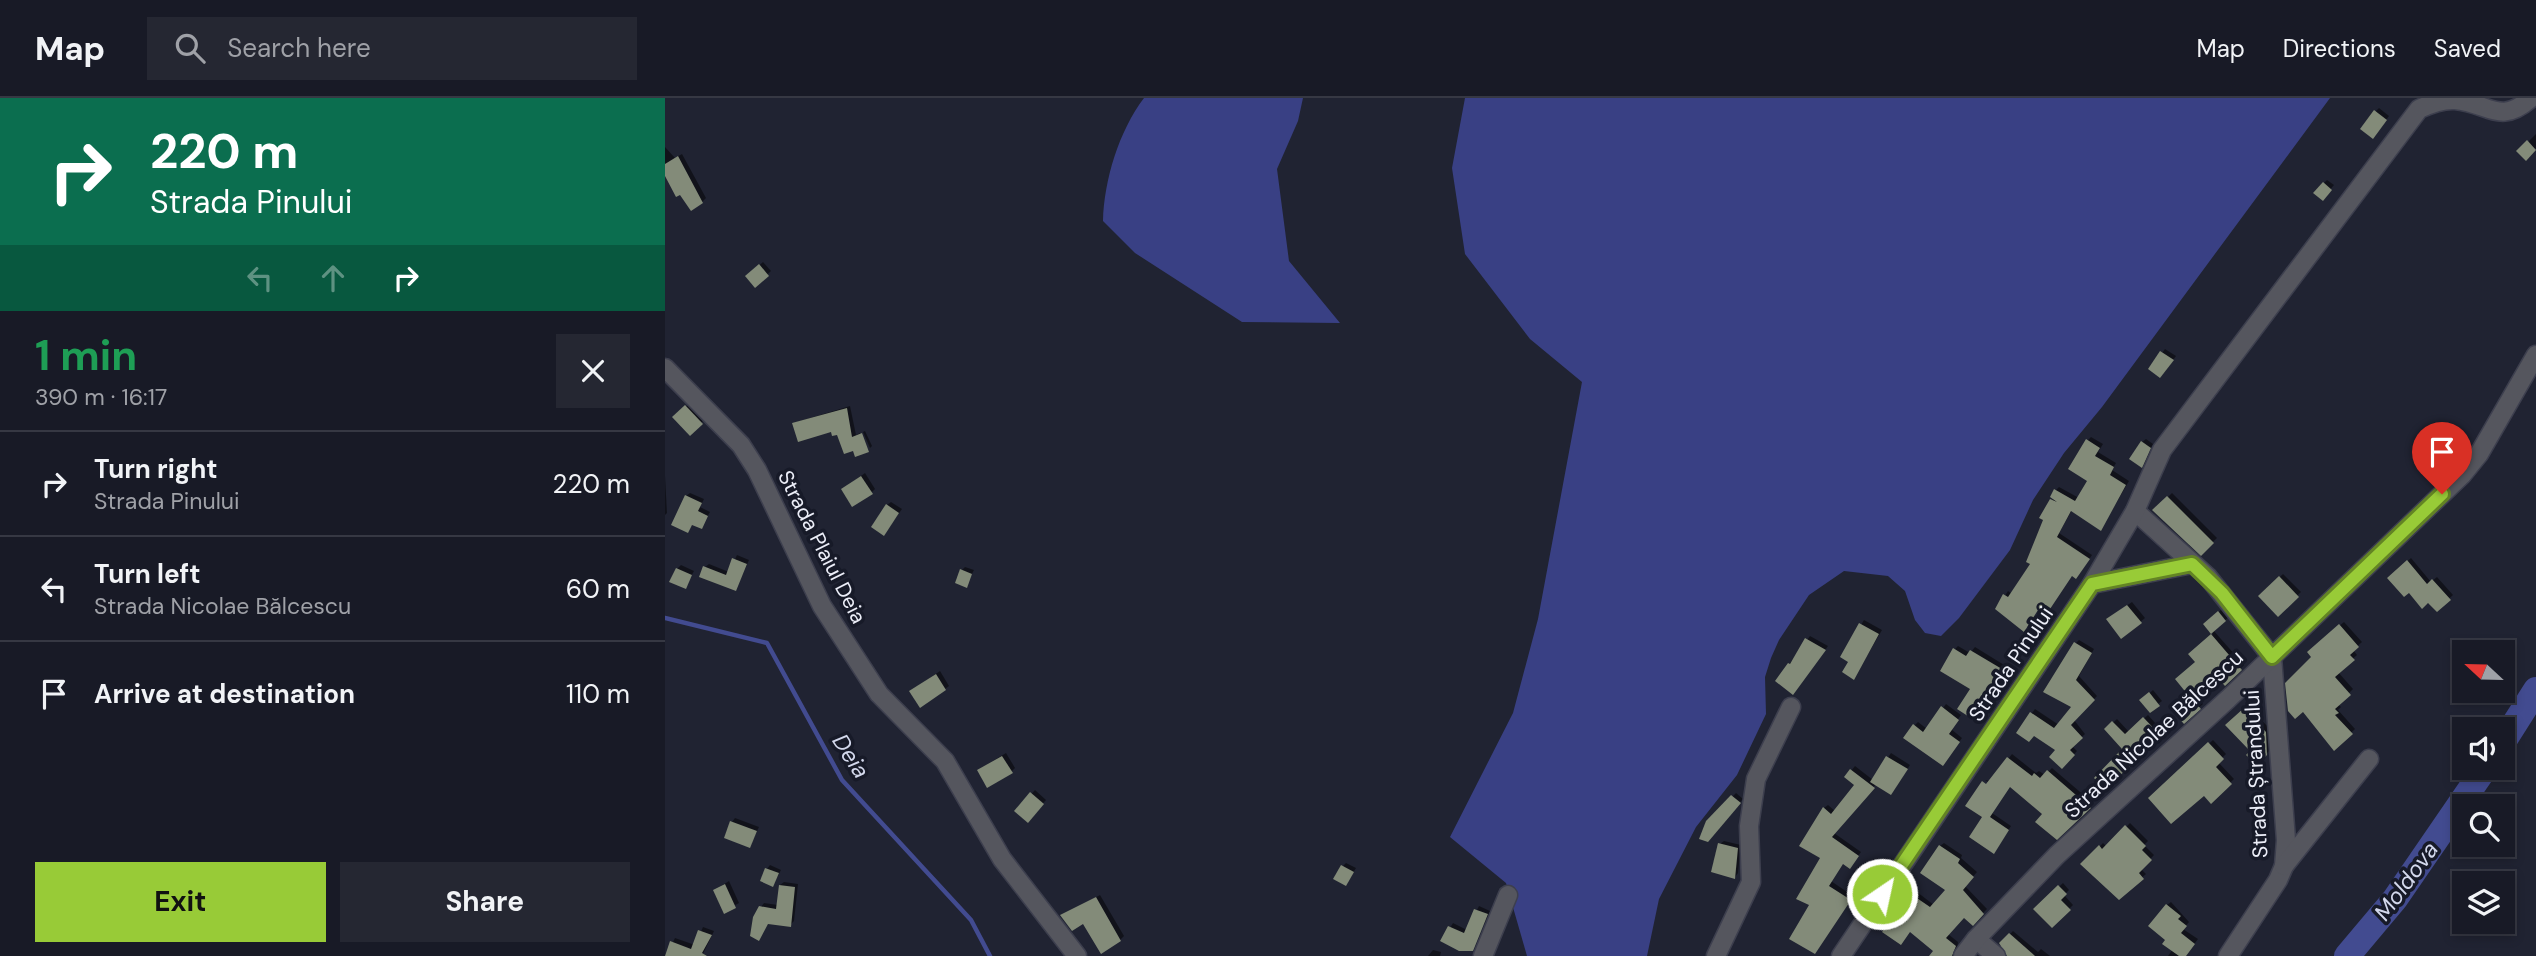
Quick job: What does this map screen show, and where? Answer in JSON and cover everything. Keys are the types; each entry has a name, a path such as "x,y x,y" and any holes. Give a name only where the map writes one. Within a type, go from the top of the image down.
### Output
{"street":[{"name":"Strada Pinului","path":"1841,956 2092,584 2134,511 2151,471 2175,431 2419,109 2434,102 2454,100 2502,114 2519,109 2531,98"},
{"name":"Strada Nicolae Bălcescu","path":"1963,956 2057,855 2272,657 2462,475 2479,454 2536,355"},
{"name":"Strada Plaiul Deia","path":"665,368 741,445 757,470 822,606 879,694 946,761 1002,859 1077,956"},
{"path":"2134,511 2222,593 2272,657"},
{"path":"2092,584 2192,564"},
{"name":"Strada Ștrandului","path":"2228,956 2284,866 2286,840 2272,657"},
{"path":"1716,956 1751,883 1749,825 1756,779 1791,707"},
{"path":"2284,866 2369,759"},
{"path":"1483,956 1508,895"},
{"path":"1976,939 1996,956"}],"shaded area":[{"path":"1144,98 1303,98 1298,121 1277,169 1289,261 1340,323 1242,322 1135,253 1103,221 1106,189 1120,141"},
{"path":"1465,98 2330,98 2102,407 2064,453 2033,500 2010,550 1959,618 1941,636 1925,633 1915,620 1905,591 1888,576 1844,571 1809,595 1779,640 1771,658 1765,677 1766,714 1737,775 1696,827 1659,899 1647,956 1527,956 1506,883 1450,837 1513,713 1538,619 1582,382 1530,339 1465,254 1452,168"}],"building":[{"path":"2374,110 2387,120 2373,139 2360,129"},
{"path":"2527,140 2536,150 2526,161 2516,151"},
{"path":"678,156 703,203 691,211 680,195 676,197 665,176 665,164"},
{"path":"2323,182 2332,190 2323,201 2313,193"},
{"path":"759,264 769,276 755,288 745,276"},
{"path":"2160,351 2174,360 2160,378 2148,369"},
{"path":"685,405 703,424 690,436 672,417"},
{"path":"847,408 852,437 862,433 869,452 855,457 853,451 844,454 837,435 832,436 831,432 798,442 792,423"},
{"path":"2086,439 2100,448 2095,456 2114,467 2110,475 2126,485 2101,531 2071,511 2057,537 2090,559 2076,579 2072,576 2046,615 2038,610 2024,632 1995,609 2003,594 2008,597 2030,564 2026,562 2043,520 2039,518 2050,499 2057,502 2050,497 2054,489 2075,501 2087,481 2068,469"},
{"path":"2141,441 2151,448 2142,468 2129,459"},
{"path":"861,476 873,494 852,507 841,489"},
{"path":"685,495 702,503 698,511 708,516 702,529 692,525 688,533 671,525"},
{"path":"2167,496 2214,543 2201,556 2152,510"},
{"path":"886,504 899,513 884,536 871,527"},
{"path":"732,558 747,564 736,591 699,577 703,566 726,575"},
{"path":"2407,560 2427,584 2432,579 2451,600 2437,612 2428,603 2422,609 2409,593 2404,597 2387,578"},
{"path":"676,568 692,575 686,589 669,582"},
{"path":"960,569 972,574 967,588 955,583"},
{"path":"2279,576 2299,597 2278,617 2258,596"},
{"path":"2127,605 2142,623 2121,639 2106,619"},
{"path":"2218,611 2226,621 2211,634 2203,624"},
{"path":"1859,623 1879,634 1854,680 1842,672 1848,662 1840,657"},
{"path":"2339,624 2359,647 2350,655 2355,660 2335,677 2351,695 2335,709 2339,713 2335,715 2353,734 2334,751 2303,712 2295,719 2288,711 2285,683 2311,657 2307,652"},
{"path":"2211,634 2242,670 2225,686 2218,678 2193,700 2201,709 2184,724 2169,707 2186,692 2175,679 2195,662 2188,654"},
{"path":"1805,638 1826,650 1793,695 1775,681 1788,663 1790,664"},
{"path":"2074,642 2092,653 2076,680 2095,700 2071,725 2083,738 2070,750 2075,755 2062,769 2049,757 2055,750 2034,736 2029,742 2016,733 2030,712 2054,728 2071,707 2043,692"},
{"path":"1953,648 1966,656 1970,650 2007,672 1974,720 1957,709 1970,689 1940,671"},
{"path":"936,674 946,690 920,708 909,691"},
{"path":"2149,692 2160,706 2150,713 2139,700"},
{"path":"1941,706 1959,720 1949,734 1960,742 1943,766 1903,738 1913,724 1923,732"},
{"path":"2244,708 2266,732 2267,755 2257,765 2246,755 2250,751 2225,725"},
{"path":"2143,717 2162,737 2105,789 2094,778 2122,749 2104,729 2112,721 2125,734"},
{"path":"2208,742 2224,759 2216,767 2232,784 2211,804 2204,796 2171,824 2148,798"},
{"path":"1002,756 1013,773 987,788 977,770"},
{"path":"1886,756 1908,769 1891,795 1870,782"},
{"path":"2007,757 2032,776 2034,773 2040,778 2047,770 2091,808 2057,840 2035,822 2042,814 2010,787 1990,817 2009,830 1994,854 1969,837 1982,817 1965,806 1982,781 1986,784"},
{"path":"1850,769 1875,788 1832,837 1859,856 1850,869 1843,864 1829,886 1851,900 1815,954 1789,939 1809,905 1796,899 1820,858 1799,846 1823,807 1831,814 1854,785 1844,777"},
{"path":"1030,792 1044,804 1028,823 1014,811"},
{"path":"1731,795 1741,803 1708,842 1699,839 1706,821"},
{"path":"730,821 757,831 750,848 724,838"},
{"path":"2125,825 2146,846 2142,850 2152,860 2139,873 2144,879 2119,900 2080,864 2099,845 2102,849"},
{"path":"1718,843 1738,848 1735,879 1711,872"},
{"path":"1939,845 1960,859 1958,863 1974,877 1963,890 1984,914 1973,926 1964,918 1946,938 1956,946 1952,956 1929,956 1933,951 1910,932 1901,945 1882,932 1908,892 1930,907 1945,890 1920,873"},
{"path":"1341,865 1354,872 1346,886 1333,879"},
{"path":"765,868 779,873 773,887 760,881"},
{"path":"725,884 736,908 724,914 713,890"},
{"path":"779,885 795,887 791,927 768,924 759,941 750,936 753,917 759,906 776,909"},
{"path":"2058,885 2067,894 2061,900 2071,910 2052,928 2033,909"},
{"path":"1096,897 1121,941 1101,954 1083,924 1072,931 1060,915"},
{"path":"2166,904 2181,916 2178,919 2187,926 2181,933 2195,944 2186,956 2179,956 2162,944 2165,940 2148,926"},
{"path":"1474,909 1488,914 1473,951 1459,951 1440,941 1448,926 1464,933"},
{"path":"698,930 712,935 702,953 707,956 665,956 670,941 691,949"},
{"path":"2009,933 2035,956 2007,956 1999,943"}],"waterway":[{"name":"Deia","path":"665,618 767,643 842,780 971,920 990,956"},
{"name":"Moldova","path":"2515,723 2536,690"},
{"name":"Moldova","path":"2347,956 2395,899 2477,780"}],"route":[{"path":"1882,894 2092,584 2192,564 2222,593 2272,657 2442,494"}]}
